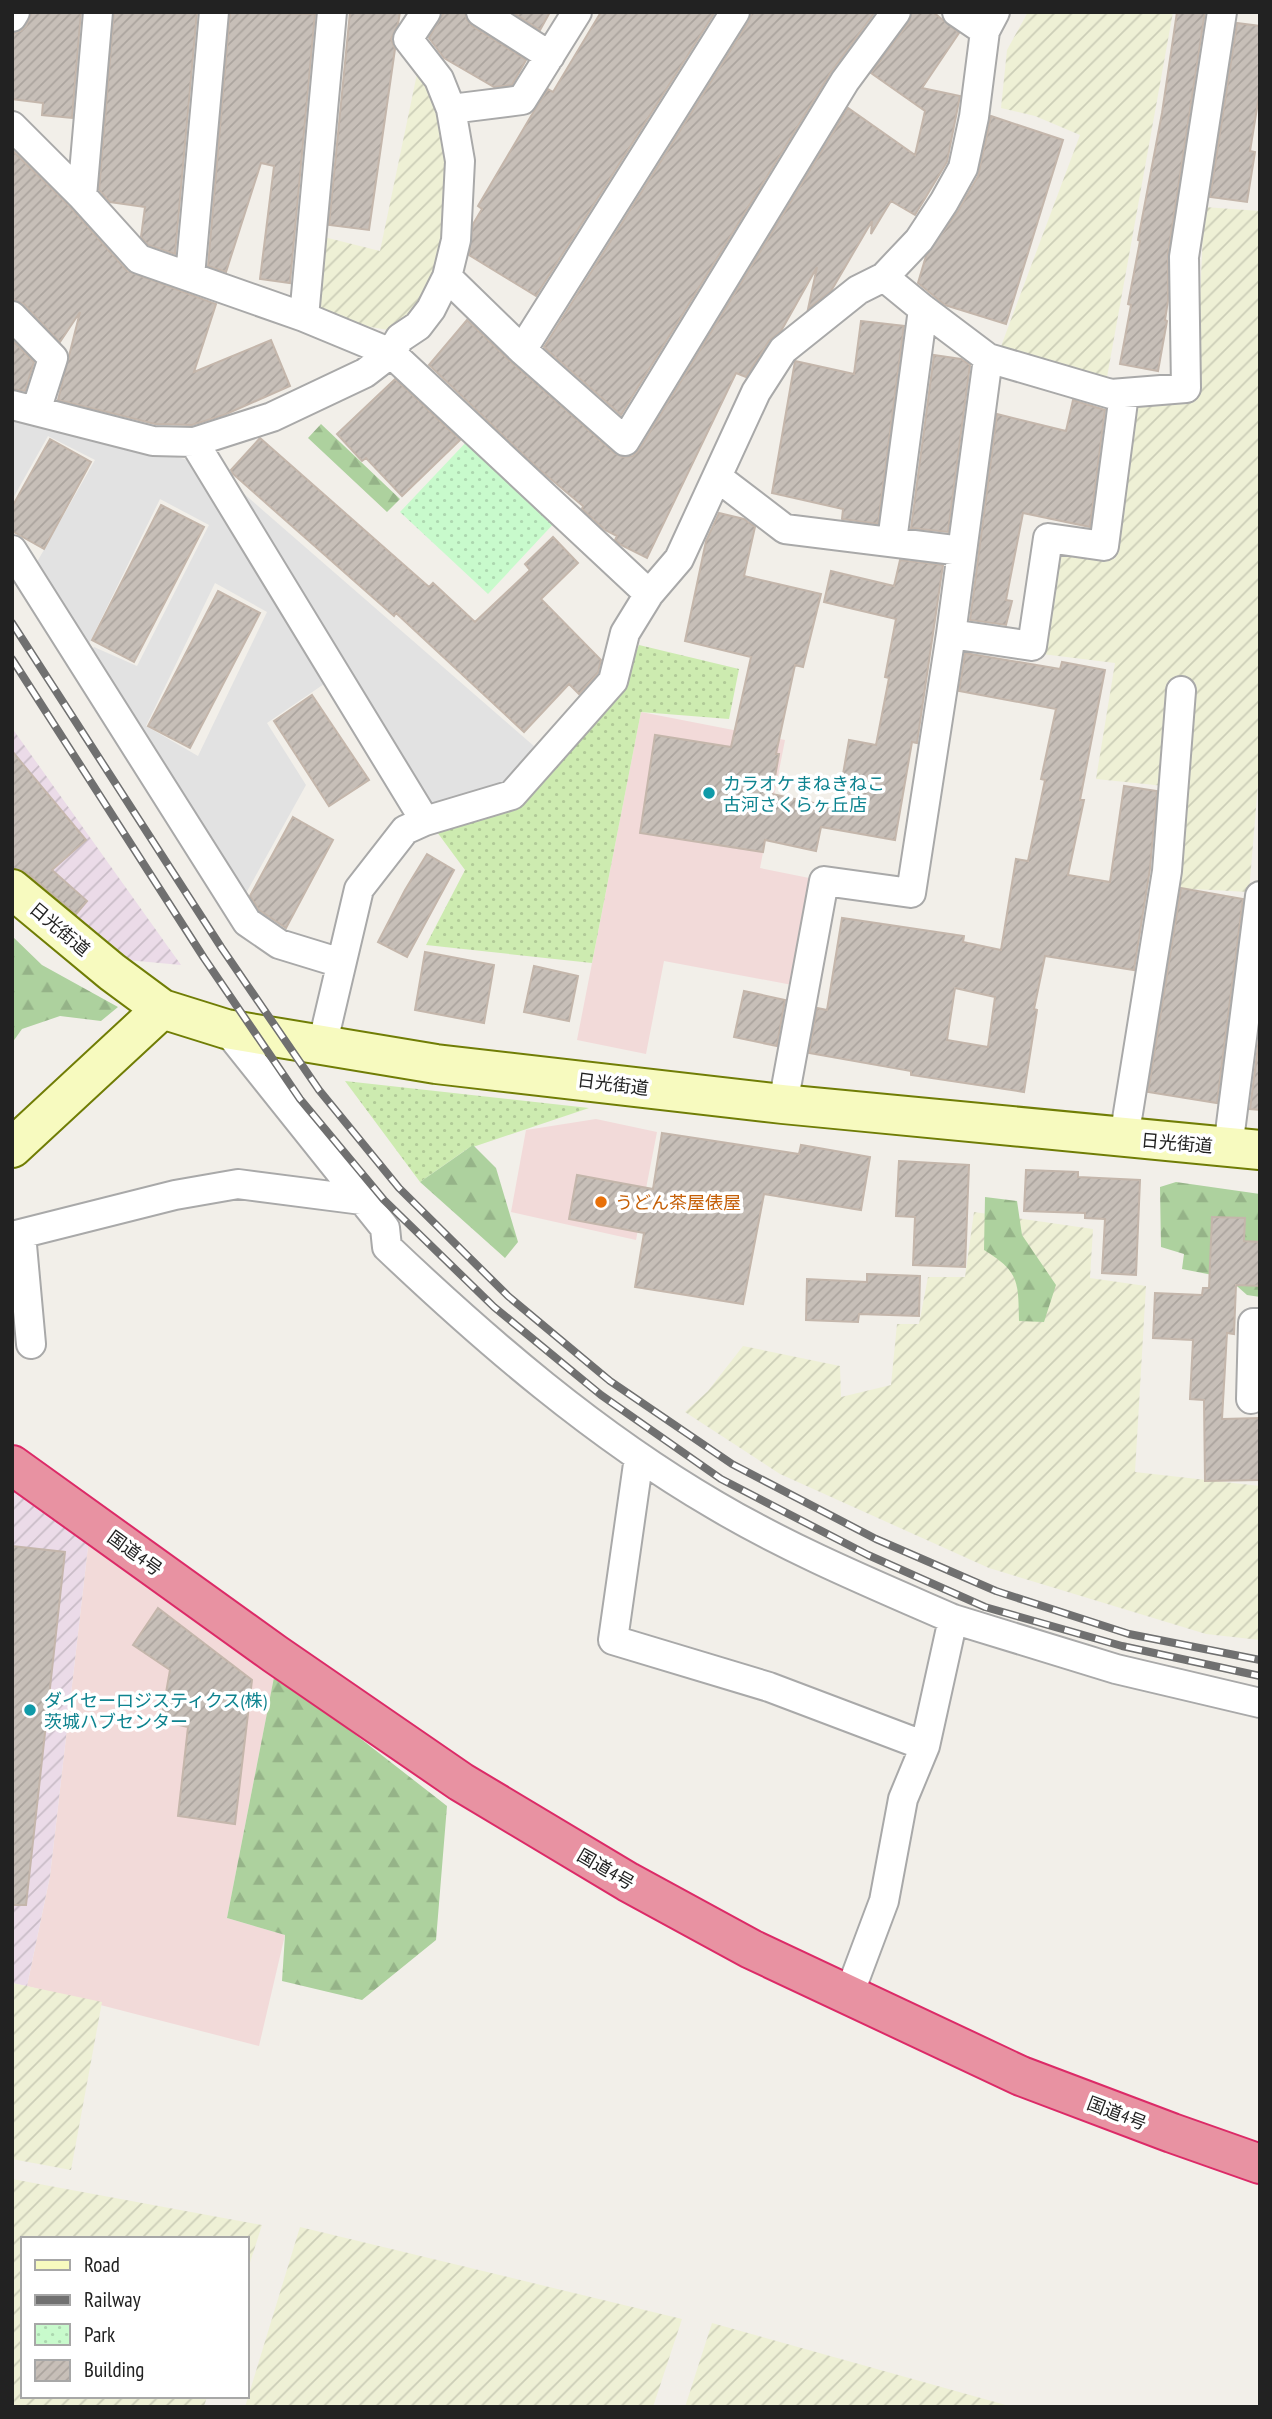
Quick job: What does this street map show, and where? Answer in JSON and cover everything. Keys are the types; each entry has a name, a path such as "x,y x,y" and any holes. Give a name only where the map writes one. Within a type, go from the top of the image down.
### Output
{"highway":[{"name":"国道4号","path":"12,1465 263,1646 461,1782 628,1882 751,1949 1021,2077 1260,2164"}],"main road":[{"name":"日光街道","path":"12,889 112,972 162,1009 226,1030 436,1064 783,1104 1244,1149"},
{"path":"12,1148 162,1009"}],"street":[{"path":"12,17 15,12"},
{"path":"82,195 99,12"},
{"path":"190,276 214,12"},
{"path":"304,317 332,12"},
{"path":"12,316 53,358 24,408 153,441 194,442 272,417 365,373 391,353 400,338 418,326 431,309 447,277 456,240 460,161 451,109 439,79 408,39 426,12"},
{"path":"481,12 550,56"},
{"path":"451,109 522,100 577,12"},
{"path":"522,349 735,12"},
{"path":"447,277 522,349 625,441 845,81 896,12"},
{"path":"322,1046 359,889 405,831 425,821 512,795 612,681 625,633 649,594 679,559 756,392 783,350 858,290 884,276 919,240 944,202 963,168 990,22 957,12"},
{"path":"884,276 988,358 1111,394 1186,388 1184,257 1222,12"},
{"path":"12,126 82,195 139,259 304,317 391,353 649,594"},
{"path":"892,541 923,309"},
{"path":"783,1104 824,881 911,893 951,634 988,358"},
{"path":"951,634 1032,646 1048,538 1104,546 1124,394"},
{"path":"194,442 425,821"},
{"path":"717,477 785,529 962,551"},
{"path":"12,550 247,922 279,944 341,963"},
{"path":"1124,1138 1167,871 1181,691"},
{"path":"1244,1149 1260,896"},
{"path":"226,1030 385,1228 387,1247 451,1308 586,1418 639,1457 715,1506 826,1563 953,1619 1116,1669 1260,1703"},
{"path":"31,1344 17,1235 175,1195 237,1184 362,1200"},
{"path":"1251,1399 1253,1322 1260,1323"},
{"path":"639,1457 613,1640 769,1686 925,1746"},
{"path":"848,1997 884,1900 903,1799 925,1746 953,1619"}],"shaded area":[{"path":"12,413 192,461 324,684 267,723 306,785 245,895 145,731 138,742 87,656 94,647 137,666 209,525 160,499 85,652 33,569 95,460 48,436 12,500","holes":["215,583 267,612 198,756 146,726"]},
{"path":"220,473 535,747 505,785 427,807"},
{"path":"641,712 785,740 760,868 824,881 803,987 664,961 646,1054 577,1040"},
{"path":"12,728 181,965 127,960 12,882"},
{"path":"596,1119 657,1132 636,1240 511,1212 526,1130"},
{"path":"12,1485 89,1538 50,1876 27,1986 12,1983"},
{"path":"89,1538 275,1672 227,1918 285,1935 259,2046 27,1986 50,1876"}],"green space":[{"path":"1028,12 1173,12 1107,377 1000,349 1080,135 1035,116 1001,108 1007,50"},
{"path":"418,69 439,102 448,175 442,236 428,299 410,320 388,330 359,325 329,315 313,304 320,236 380,251"},
{"path":"1204,207 1260,211 1260,760 1249,892 1174,888 1184,788 1096,779 1115,663 1042,654 1058,554 1115,559 1132,407 1196,395"},
{"path":"321,424 400,499 387,512 308,438"},
{"path":"470,438 557,520 488,594 400,512"},
{"path":"639,645 739,669 729,719 641,712 592,963 426,945 465,870 437,832 527,800 620,693"},
{"path":"12,936 42,965 118,1007 101,1021 60,1016 22,1029 12,1043"},
{"path":"345,1081 589,1108 467,1149 420,1182"},
{"path":"473,1145 496,1168 518,1242 505,1258 420,1182"},
{"path":"1176,1182 1260,1194 1260,1297 1247,1295 1228,1278 1182,1269 1184,1254 1161,1247 1160,1187"},
{"path":"985,1197 1017,1201 1022,1235 1056,1285 1044,1322 1019,1321 1015,1279 1005,1265 984,1250"},
{"path":"974,1212 1093,1229 1090,1278 1146,1286 1135,1472 1260,1486 1260,1640 1206,1634 989,1568 780,1474 685,1412 708,1391 743,1346 840,1366 841,1397 891,1385 897,1324 919,1324 928,1277 965,1277"},
{"path":"275,1672 447,1806 436,1940 362,2000 282,1981 285,1935 227,1918"},
{"path":"12,1983 102,2002 71,2170 12,2159"},
{"path":"12,2179 262,2225 248,2269 248,2237 21,2237 21,2398 206,2398 204,2407 12,2407"},
{"path":"300,2227 682,2319 653,2407 245,2407"},
{"path":"712,2323 1013,2407 685,2407"}],"building":[{"path":"32,12 81,12 72,118 42,115 43,103 12,99 12,34 26,26"},
{"path":"114,12 197,12 175,254 148,245 141,237 145,207 110,202 99,190"},
{"path":"230,12 315,14 290,283 260,279 274,166 261,163 226,272 208,266"},
{"path":"350,12 400,12 391,39 395,49 369,230 329,225"},
{"path":"444,12 465,12 472,26 526,60 512,85 494,87 444,58 429,38"},
{"path":"512,12 550,12 540,30"},
{"path":"601,12 715,12 536,296 469,255 473,224 482,209 478,206 534,111 548,89 553,92"},
{"path":"752,12 875,12 831,72 621,415 544,347 749,21"},
{"path":"912,12 933,12 959,33 922,88 960,96 947,162 915,215 891,201 871,234 872,221 831,291 808,309 817,267 781,331 769,341 746,377 736,373 647,558 621,545 615,540 617,536 605,530 582,509 583,506 540,470 429,365 467,320 614,453 623,457 633,456 848,108 915,155 925,111 871,73 909,22"},
{"path":"1177,12 1205,12 1168,254 1167,321 1158,371 1120,364"},
{"path":"1237,23 1260,26 1260,90 1250,151 1255,152 1247,202 1210,197"},
{"path":"991,116 1063,140 1006,324 945,305 918,283 926,256 958,211 978,176"},
{"path":"12,150 70,207 127,271 216,304 194,372 271,340 290,386 224,415 192,425 155,424 58,400 80,312 60,342 24,304 12,299"},
{"path":"861,321 904,326 878,524 842,519 843,509 772,493 795,361 854,374"},
{"path":"12,340 34,362 25,391 12,389"},
{"path":"934,355 961,359 970,365 948,532 911,528"},
{"path":"395,379 460,440 402,496 366,458 362,461 337,434"},
{"path":"1073,400 1105,410 1090,527 1023,513 1006,600 1012,601 1006,625 970,620 997,414 1066,431"},
{"path":"260,438 429,587 433,583 475,622 530,570 525,564 553,537 578,563 541,599 601,660 598,673 579,694 569,684 524,732 396,613 394,616 233,474 231,470"},
{"path":"50,439 91,462 44,549 12,531 12,507"},
{"path":"161,505 204,527 134,662 92,640"},
{"path":"719,513 744,519 755,527 744,576 821,594 803,667 795,665 776,754 779,754 772,794 837,808 849,740 876,745 889,678 885,677 896,619 824,602 831,571 894,586 900,560 943,565 917,743 912,742 895,840 821,827 816,851 765,840 763,852 640,833 655,735 731,747 751,657 685,641 706,541"},
{"path":"218,591 260,613 190,748 148,726"},
{"path":"965,653 1060,669 1062,662 1105,670 1080,800 1084,800 1068,875 1110,882 1124,786 1157,791 1150,869 1134,970 1045,956 1034,1009 1037,1010 1024,1092 911,1075 911,1071 809,1053 817,1008 827,1010 842,918 964,936 963,942 1001,950 1016,859 1028,861 1056,709 959,691","holes":["955,988 995,997 988,1047 947,1040"]},
{"path":"312,695 369,780 329,806 274,721"},
{"path":"12,751 86,840 52,870 87,901 76,914 26,872 12,868"},
{"path":"293,817 333,840 286,928 259,910 250,896"},
{"path":"427,854 454,870 407,957 378,942"},
{"path":"1181,888 1243,899 1217,1103 1148,1092"},
{"path":"425,952 494,965 484,1023 415,1010"},
{"path":"534,966 578,976 569,1021 524,1012"},
{"path":"744,991 785,1000 777,1046 734,1037"},
{"path":"1260,1030 1260,1110 1250,1109"},
{"path":"662,1133 799,1154 801,1145 870,1157 861,1210 764,1194 743,1304 635,1287 644,1233 569,1219 577,1175 653,1189"},
{"path":"899,1161 969,1165 965,1267 913,1265 915,1217 896,1216"},
{"path":"1026,1170 1078,1172 1078,1177 1140,1180 1136,1275 1102,1273 1105,1219 1085,1218 1085,1213 1024,1211"},
{"path":"1212,1217 1245,1218 1244,1241 1260,1242 1260,1286 1236,1285 1234,1334 1227,1333 1222,1419 1260,1418 1260,1480 1205,1481 1204,1400 1190,1399 1193,1340 1153,1338 1155,1293 1202,1295 1203,1288 1209,1288"},
{"path":"867,1274 920,1276 919,1316 859,1314 858,1322 806,1320 807,1279 867,1282"},
{"name":"ダイセーロジスティクス(株) 茨城ハブセンター","path":"12,1546 65,1552 26,1905 12,1905"},
{"path":"158,1608 252,1680 235,1824 178,1816 188,1727 161,1721 170,1670 133,1645"}],"railway":[{"path":"12,623 221,947 319,1090 399,1188 508,1296 610,1381 732,1464 876,1539 996,1591 1129,1634 1260,1660"},
{"path":"12,659 204,958 300,1099 384,1200 494,1307 601,1395 721,1479 868,1555 985,1607 1122,1646 1260,1676"}],"place":[{"name":"カラオケまねきねこ 古河さくらヶ丘店","path":"709,793"},
{"name":"うどん茶屋俵屋","path":"601,1202"},
{"name":"ダイセーロジスティクス(株) 茨城ハブセンター","path":"30,1710"}]}
